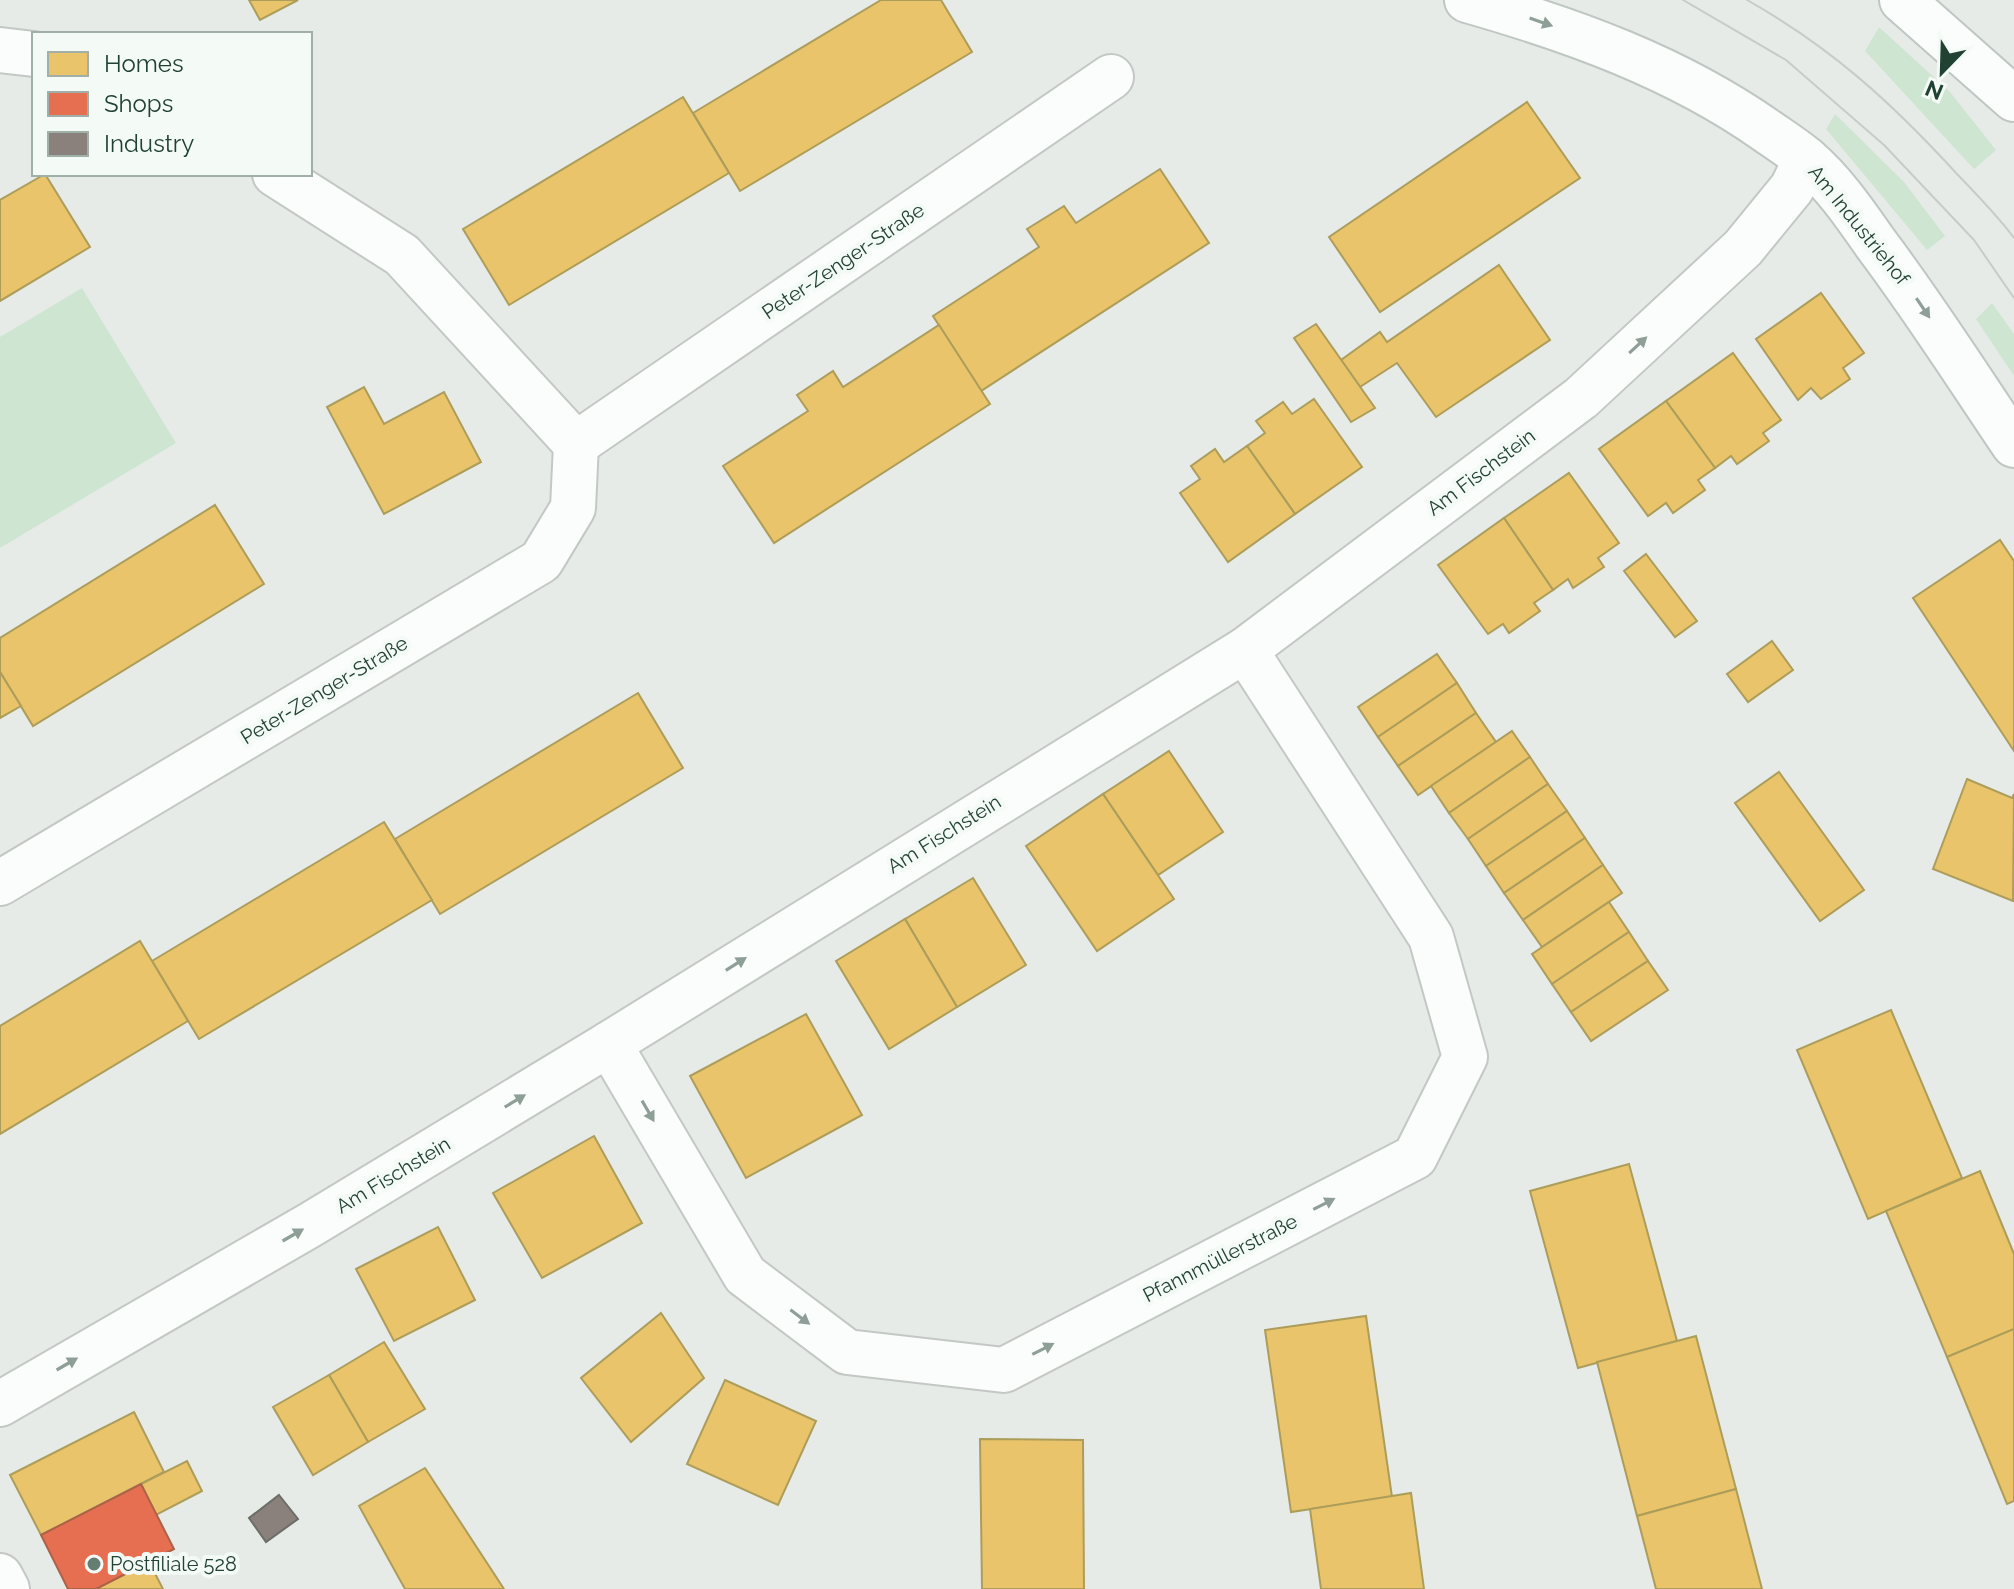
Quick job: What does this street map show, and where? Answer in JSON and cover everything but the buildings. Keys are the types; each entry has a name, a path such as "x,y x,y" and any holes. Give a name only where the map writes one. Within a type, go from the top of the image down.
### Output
{"street":[{"name":"Am Industriehof","path":"1467,0 1602,44 1672,75 1725,102 1806,159 1838,192 1915,296 2014,445"},
{"path":"1902,0 2013,95"},
{"path":"0,50 32,54"},
{"name":"Peter-Zenger-Straße","path":"0,883 541,561 573,508 576,444 1111,77"},
{"name":"Am Fischstein","path":"0,1404 310,1225 609,1044 1245,650 1581,398 1743,248 1792,188 1806,159"},
{"path":"278,176 402,255 576,444"},
{"name":"Pfannmüllerstraße","path":"609,1044 745,1275 847,1352 1004,1370 1415,1157 1465,1057 1431,937 1245,650"},
{"path":"0,1576 7,1589"}],"green space":[{"path":"1879,27 1950,92 1996,150 1974,169 1865,51"},
{"path":"1835,114 1904,182 1945,236 1927,250 1826,129"},
{"path":"82,288 176,443 0,548 0,337"},
{"path":"1992,303 2014,334 2014,376 1976,319"}],"tram line":[{"path":"1683,0 1786,60 1884,145 1974,240 2014,298"},
{"path":"1747,0 1807,37 1860,78 1933,148 2014,238"}],"place":[{"name":"Postfiliale 528","path":"94,1564"}]}
